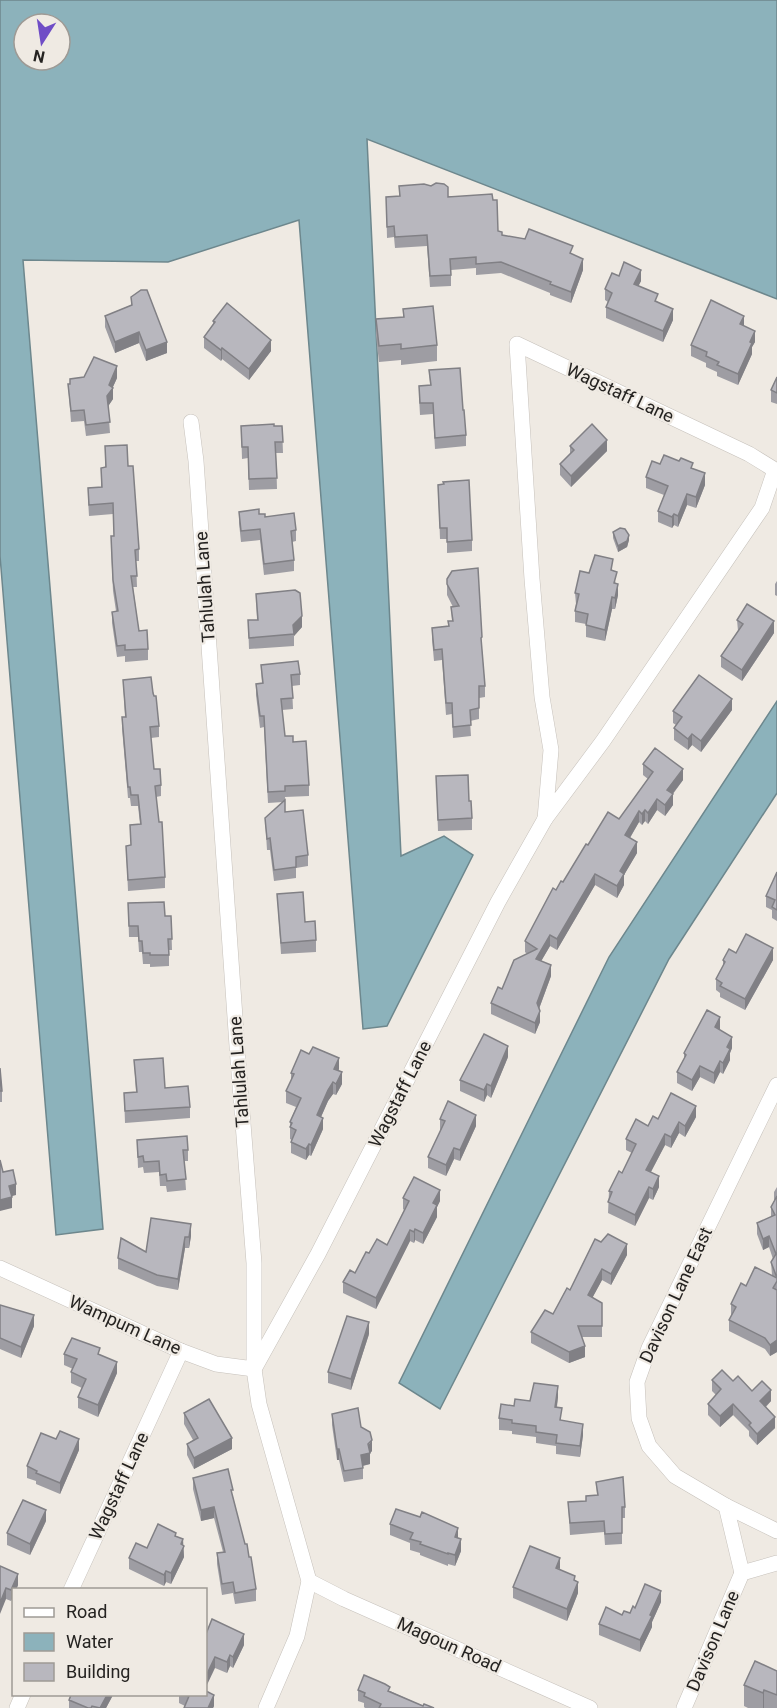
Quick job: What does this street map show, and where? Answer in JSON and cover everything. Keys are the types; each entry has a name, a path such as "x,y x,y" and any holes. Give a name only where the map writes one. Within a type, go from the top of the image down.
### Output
{"street":[{"name":"Wagstaff Lane","path":"254,1369 324,1244 498,902 545,819 603,741 762,508 775,470 749,454 517,344 532,579 542,697 551,750 545,819"},
{"name":"Tahlulah Lane","path":"191,422 197,473 254,1263 254,1369 260,1404 309,1581 297,1636 266,1708"},
{"name":"Davison Lane East","path":"772,1528 726,1506 675,1476 649,1446 639,1418 637,1382 649,1348 777,1085"},
{"name":"Wampum Lane","path":"0,1268 181,1351 216,1364 254,1369"},
{"name":"Wagstaff Lane","path":"72,1588 181,1351"},
{"name":"Davison Lane","path":"684,1708 742,1573 726,1506"},
{"name":"Davison Lane","path":"742,1573 777,1563"},
{"name":"Magoun Road","path":"309,1581 344,1599 590,1708"}],"water":[{"path":"0,0 777,0 777,299 367,139 401,856 444,836 473,855 387,1026 363,1029 299,220 168,262 23,260 103,1229 56,1235 0,556"},
{"path":"777,701 777,793 669,959 440,1409 399,1383 609,957"}],"building":[{"path":"436,183 448,187 448,197 492,194 493,200 497,200 498,231 502,232 502,235 525,239 529,229 573,246 570,253 583,259 571,292 501,262 476,264 476,257 450,259 451,275 430,276 427,235 395,237 394,226 387,227 386,197 400,196 399,186 424,184 431,186"},
{"path":"624,262 641,270 634,284 658,294 655,301 673,309 663,331 606,307 612,293 605,289 612,273 619,276"},
{"path":"141,290 147,290 167,342 146,350 139,332 115,342 105,316 132,305 131,297"},
{"path":"711,300 744,316 740,324 755,331 738,374 717,365 719,362 706,356 707,352 691,345"},
{"path":"227,303 271,340 249,369 204,337"},
{"path":"433,306 437,345 401,349 401,344 379,346 376,319 404,317 403,309"},
{"path":"94,357 117,366 109,385 113,388 107,396 110,422 86,425 84,410 71,411 68,384 70,384 70,379 84,377"},
{"path":"460,368 466,435 435,438 433,403 420,403 419,386 431,385 429,370"},
{"path":"777,377 777,393 771,390"},
{"path":"274,424 274,426 282,426 283,442 275,442 277,478 249,479 248,447 242,447 241,426"},
{"path":"592,424 607,440 571,476 560,464 574,450 570,446"},
{"path":"127,445 128,466 133,466 139,549 135,550 137,576 131,576 139,631 147,630 148,649 125,650 125,645 117,646 112,612 118,611 113,580 111,536 114,536 113,503 89,505 88,488 102,487 101,468 106,467 105,446"},
{"path":"664,455 693,463 691,468 705,473 696,497 687,494 678,516 674,514 672,517 658,511 668,486 646,477 652,461 660,464"},
{"path":"469,480 472,540 447,542 447,528 440,528 438,485 444,484 443,482"},
{"path":"259,509 259,514 265,514 265,517 294,513 296,530 291,531 294,560 264,564 260,529 241,531 239,512"},
{"path":"620,528 625,529 629,535 627,541 618,546 613,532"},
{"path":"595,555 613,559 611,570 617,572 614,583 618,584 615,598 612,597 605,630 586,625 588,614 575,611 579,594 575,593 580,571 589,573"},
{"path":"478,568 485,686 479,686 479,708 470,710 471,725 453,727 452,703 446,703 442,649 434,650 432,628 449,626 448,621 453,621 451,607 459,606 447,584 452,571"},
{"path":"295,590 300,593 302,616 293,625 294,634 249,638 248,620 258,620 256,594"},
{"path":"747,604 774,621 742,670 721,656 743,624 737,620"},
{"path":"298,661 300,674 291,675 293,698 281,699 285,736 293,736 293,742 306,741 309,785 285,786 285,791 268,792 264,716 260,716 256,684 263,683 261,665"},
{"path":"699,675 732,699 701,741 692,734 688,739 674,728 682,717 673,711"},
{"path":"151,677 153,693 156,696 159,726 150,727 154,769 160,769 161,785 155,786 159,822 162,822 165,877 128,880 126,846 131,845 130,825 141,824 138,795 131,795 130,787 128,787 122,717 126,717 123,680"},
{"path":"655,748 683,769 667,790 673,794 665,805 657,799 648,813 645,810 642,814 639,811 625,835 637,842 620,871 624,874 617,886 595,874 557,939 550,935 536,959 551,965 537,1003 540,1011 535,1023 491,1003 498,987 502,989 514,960 537,949 525,941 553,888 556,890 561,881 563,882 608,812 619,819 653,772 643,764"},
{"path":"468,775 472,818 438,820 436,776"},
{"path":"285,800 285,812 303,810 308,855 296,857 296,867 274,870 265,818"},
{"path":"777,872 777,910 772,907 775,900 766,896"},
{"path":"303,892 305,922 315,921 316,940 281,943 277,894"},
{"path":"164,902 165,916 171,916 172,939 168,939 169,955 143,953 138,926 129,926 128,903"},
{"path":"746,934 773,948 745,999 720,986 722,983 716,979 729,949 736,953"},
{"path":"707,1010 720,1017 715,1027 732,1037 727,1047 730,1049 723,1063 720,1061 714,1073 700,1066 692,1080 677,1072 686,1055 684,1053"},
{"path":"484,1034 508,1046 491,1086 487,1084 484,1090 460,1080"},
{"path":"313,1047 339,1058 334,1069 342,1072 336,1084 333,1082 328,1090 317,1115 323,1118 311,1145 309,1144 306,1149 291,1142 296,1130 290,1127 292,1123 290,1122 301,1098 286,1091 301,1050 309,1054"},
{"path":"163,1058 165,1088 188,1086 190,1107 125,1111 124,1093 137,1092 134,1060"},
{"path":"0,1068 2,1091 0,1091"},
{"path":"671,1093 696,1106 685,1126 679,1122 671,1137 665,1134 646,1170 659,1176 653,1189 649,1187 635,1215 608,1202 612,1192 609,1191 619,1171 622,1173 636,1144 626,1139 636,1119 648,1126 653,1116 658,1119"},
{"path":"448,1101 476,1115 460,1150 454,1148 446,1165 428,1157 445,1121 440,1119"},
{"path":"187,1136 188,1150 183,1150 186,1179 167,1181 166,1174 160,1175 159,1161 144,1162 143,1156 138,1157 137,1140"},
{"path":"0,1160 3,1172 13,1170 16,1184 9,1186 12,1197 0,1200"},
{"path":"414,1177 440,1190 433,1203 437,1205 423,1233 415,1229 414,1232 410,1230 376,1298 343,1282 350,1270 355,1273 366,1252 369,1253 377,1239 387,1245 409,1201 403,1198"},
{"path":"777,1196 777,1278 771,1262 776,1254 769,1236 763,1239 757,1223 775,1215 771,1207"},
{"path":"151,1218 191,1224 189,1237 185,1237 178,1279 157,1275 118,1258 121,1238 146,1252"},
{"path":"608,1234 627,1244 611,1274 602,1269 588,1295 602,1303 602,1326 578,1326 585,1346 569,1352 531,1332 545,1310 553,1314 567,1288 570,1290 595,1239 601,1242"},
{"path":"755,1267 777,1278 773,1288 777,1290 777,1340 770,1345 765,1338 729,1320 736,1307 731,1304 741,1283 746,1286"},
{"path":"0,1305 34,1315 21,1347 0,1338"},
{"path":"347,1316 369,1322 351,1379 328,1372"},
{"path":"72,1338 100,1348 98,1354 117,1362 98,1405 78,1397 86,1379 71,1372 77,1359 64,1354"},
{"path":"722,1370 733,1381 738,1376 752,1391 762,1381 771,1390 760,1401 775,1417 757,1434 749,1425 751,1423 733,1404 720,1416 708,1404 721,1389 712,1380"},
{"path":"534,1383 558,1386 555,1407 562,1408 560,1420 583,1424 580,1446 556,1443 557,1435 536,1432 536,1426 512,1423 512,1420 499,1418 501,1404 514,1406 515,1399 530,1401"},
{"path":"209,1399 232,1438 194,1458 187,1444 198,1438 184,1413"},
{"path":"358,1408 361,1427 370,1432 372,1440 368,1444 370,1453 361,1455 363,1468 344,1471 339,1449 337,1449 332,1414"},
{"path":"60,1431 79,1439 60,1483 36,1473 37,1471 27,1466 41,1433 56,1439"},
{"path":"228,1469 245,1544 247,1544 249,1557 251,1557 256,1589 235,1593 233,1582 222,1584 217,1553 225,1552 214,1507 201,1510 193,1478"},
{"path":"623,1477 625,1507 622,1507 622,1533 605,1534 604,1521 570,1523 568,1502 586,1501 586,1496 598,1495 596,1482"},
{"path":"23,1500 46,1510 30,1544 7,1533"},
{"path":"396,1509 420,1517 422,1512 458,1528 455,1537 461,1539 455,1555 420,1544 421,1542 410,1539 413,1533 390,1524"},
{"path":"158,1524 176,1533 175,1536 183,1539 181,1544 184,1546 171,1573 166,1571 164,1575 129,1558 136,1543 147,1548"},
{"path":"530,1546 560,1558 556,1568 575,1576 574,1580 578,1582 567,1609 513,1587"},
{"path":"0,1566 18,1574 11,1590 6,1588 0,1603"},
{"path":"645,1584 661,1591 640,1640 599,1624 606,1607 622,1615 624,1611 630,1613 633,1606 635,1608"},
{"path":"212,1619 244,1634 233,1657 230,1655 227,1662 215,1657 207,1674 207,1632"},
{"path":"755,1661 777,1671 777,1695 764,1690 763,1693 744,1685"},
{"path":"364,1675 390,1687 388,1691 423,1706 424,1704 434,1708 379,1708 381,1704 364,1696 365,1693 358,1690"},
{"path":"207,1692 214,1695 208,1708 184,1708 189,1696 207,1696"},
{"path":"71,1696 106,1696 100,1708 92,1706 88,1708 69,1700"}]}
